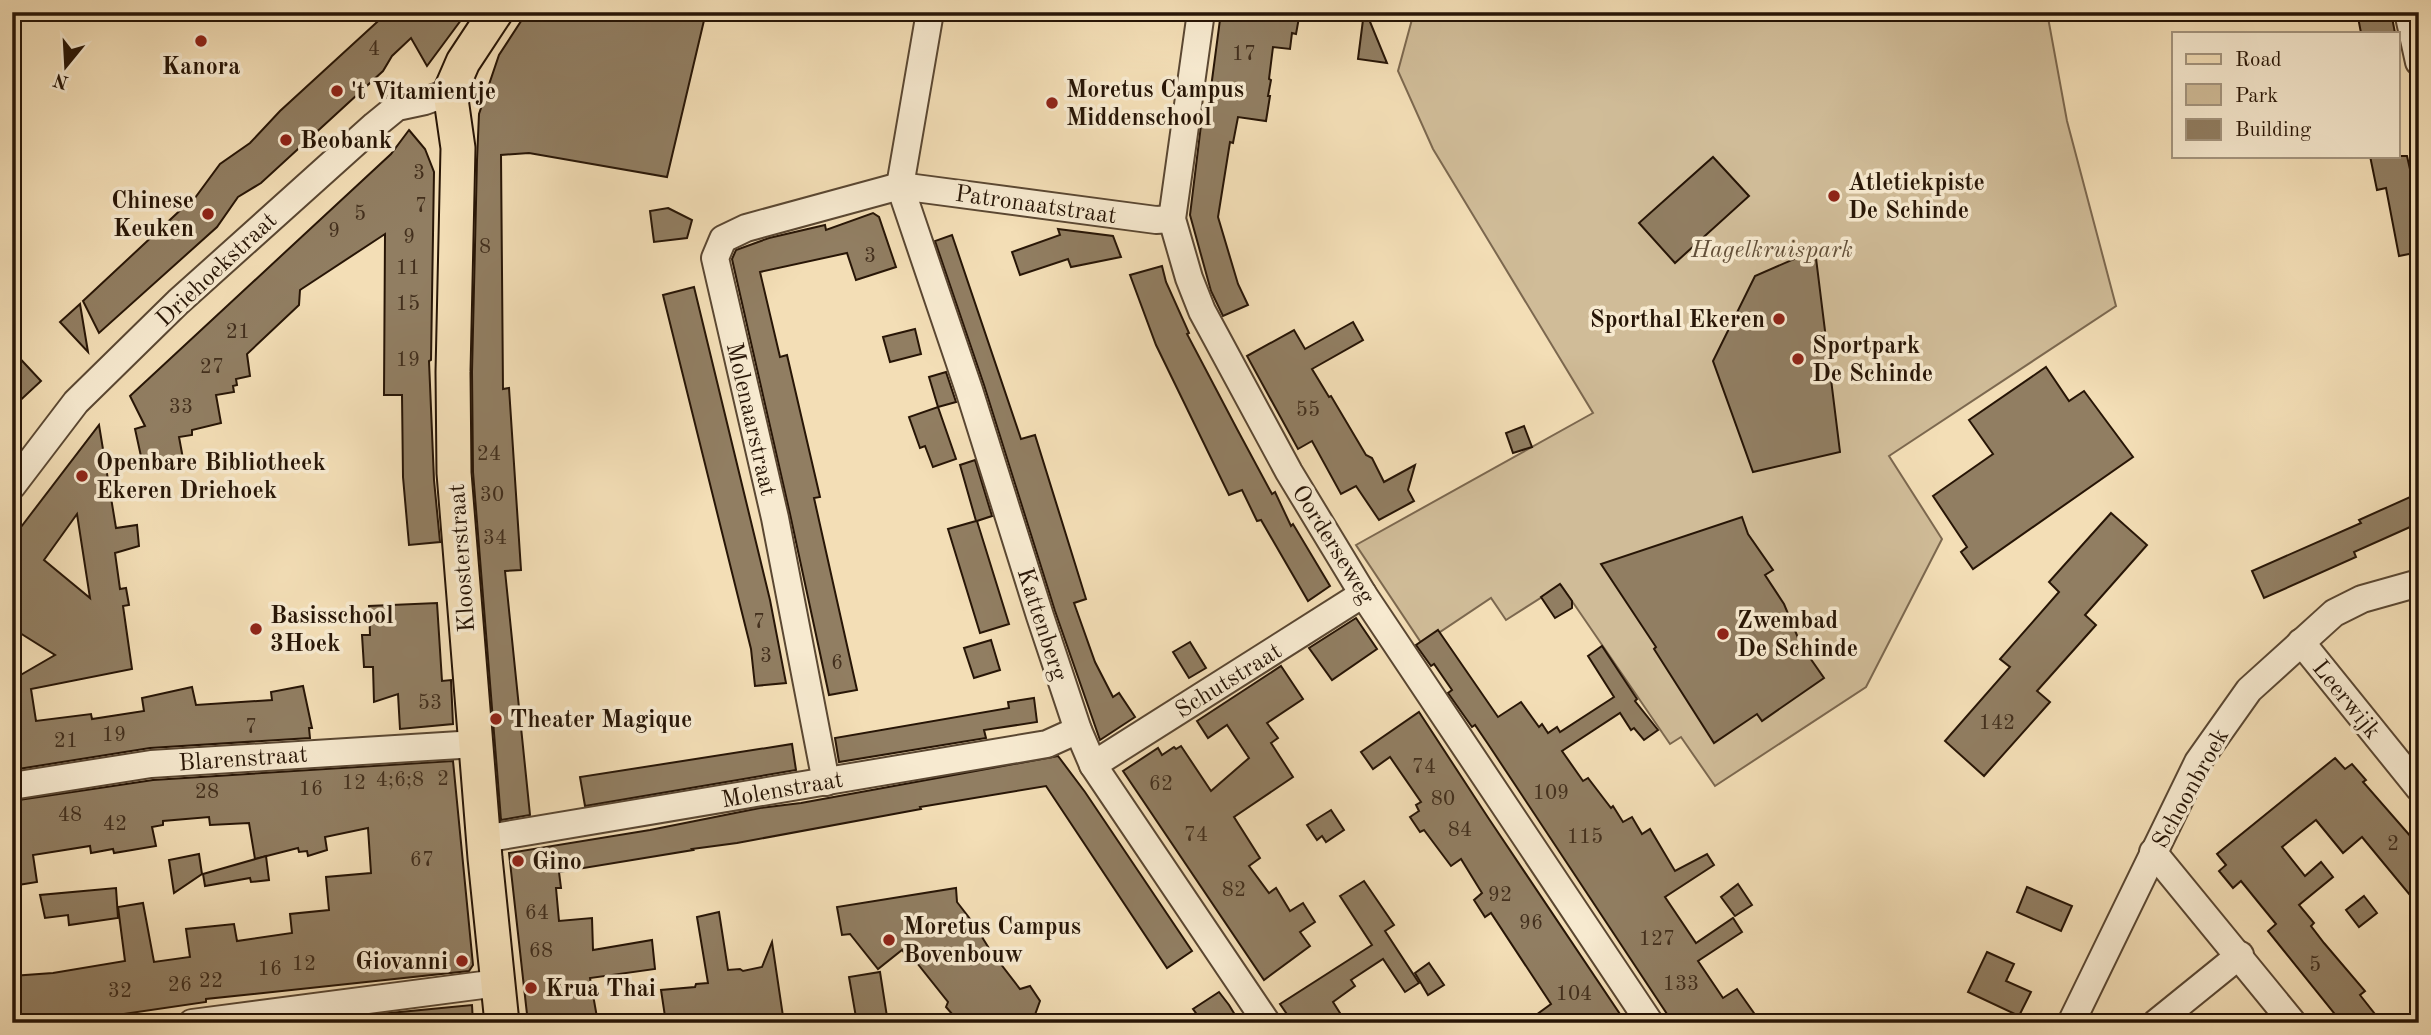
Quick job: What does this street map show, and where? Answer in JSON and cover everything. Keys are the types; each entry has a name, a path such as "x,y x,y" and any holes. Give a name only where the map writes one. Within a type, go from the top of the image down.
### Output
{"main road":[{"path":"450,92 463,62 496,12"},
{"name":"Kloosterstraat","path":"450,92 458,148 453,372 454,473 502,1023"}],"street":[{"path":"900,186 930,12"},
{"name":"Oorderseweg","path":"1200,12 1172,219 1189,278 1202,311 1289,472 1363,594 1650,1023"},
{"path":"2408,12 2419,62"},
{"name":"Driehoekstraat","path":"12,485 76,402 178,302 354,143 397,107 450,92"},
{"name":"Patronaatstraat","path":"900,186 1156,220 1172,219"},
{"name":"Kattenberg","path":"900,186 969,390 1040,616 1078,730 1093,765 1267,1023"},
{"name":"Molenaarstraat","path":"827,782 775,518 715,258 723,239 746,228 900,186"},
{"name":"Schoonbroek","path":"2071,1023 2198,762 2249,690 2334,613 2414,578"},
{"name":"Schutstraat","path":"1093,765 1363,594"},
{"name":"Leerwijk","path":"2301,642 2419,789"},
{"name":"Molenstraat","path":"484,839 1048,744 1078,730"},
{"name":"Blarenstraat","path":"12,786 151,764 476,744"},
{"path":"2153,852 2293,1023"},
{"path":"2156,1023 2239,955"},
{"path":"192,1023 498,983"}],"green space":[{"name":"Hagelkruispark","path":"1414,12 2047,12 2067,121 2116,306 1889,456 1942,539 1866,687 1715,786 1681,737 1670,744 1561,585 1506,620 1491,598 1422,644 1356,545 1593,413 1433,149 1398,71"}],"building":[{"path":"388,12 467,12 427,66 411,38 392,56 383,71 261,183 238,197 217,227 99,333 83,301 187,204 189,206 220,164 250,143 280,111"},
{"path":"527,12 706,12 667,177 529,153 501,155 503,389 509,388 521,570 505,571 530,815 501,820 473,472 472,372 477,160 479,114 499,55"},
{"path":"1221,12 1300,12 1296,34 1292,33 1290,49 1273,47 1266,121 1238,117 1233,143 1230,142 1218,217 1238,284 1248,305 1223,316 1211,291 1190,215 1202,117 1207,118"},
{"path":"1366,12 1387,63 1358,59"},
{"path":"2357,12 2391,12 2395,32 2361,32"},
{"path":"409,130 425,149 434,172 429,361 434,480 440,542 409,545 403,477 402,395 384,395 385,234 300,290 299,305 247,354 250,376 236,379 234,392 216,395 221,423 192,430 192,435 179,437 184,464 144,470 135,429 145,426 130,396 391,154"},
{"path":"2407,156 2419,209 2419,252 2399,256 2386,188 2377,190 2370,158"},
{"path":"1713,157 1749,196 1675,263 1639,223"},
{"path":"668,208 692,220 687,238 654,242 650,211"},
{"path":"873,213 879,217 896,267 856,280 847,253 760,272 780,357 787,355 820,497 814,498 857,690 829,695 732,259 736,250 769,238 825,225 826,230"},
{"path":"1058,229 1113,236 1121,257 1071,267 1068,259 1020,275 1012,252 1060,235"},
{"path":"952,235 1021,439 1035,435 1086,599 1074,603 1095,662 1113,697 1119,693 1135,717 1100,740 1055,611 984,385 935,241"},
{"name":"Sporthal Ekeren","path":"1815,250 1840,452 1753,472 1713,361 1755,276"},
{"path":"1162,266 1166,282 1189,333 1187,334 1272,494 1275,492 1291,526 1293,524 1330,586 1308,601 1261,520 1257,521 1242,490 1229,495 1156,345 1130,275"},
{"path":"694,287 770,600 786,683 755,686 751,649 663,295"},
{"path":"80,304 88,352 60,322"},
{"path":"1353,322 1363,340 1312,369 1366,455 1372,458 1384,482 1415,465 1408,490 1414,501 1379,520 1356,486 1341,494 1312,441 1298,449 1247,356 1294,330 1305,349"},
{"path":"915,329 921,354 890,362 883,337"},
{"path":"12,350 41,381 12,408"},
{"path":"2046,367 2069,401 2084,391 2133,457 1973,569 1961,552 1967,547 1933,496 1993,454 1969,420"},
{"path":"946,372 956,402 938,407 929,377"},
{"path":"938,407 956,459 933,467 925,446 920,448 909,417"},
{"path":"99,425 116,528 137,525 139,546 115,553 120,589 126,588 129,605 123,606 132,669 31,689 36,721 91,714 92,719 144,711 142,698 192,687 196,705 272,700 271,692 303,686 312,728 309,728 310,738 150,748 12,770 12,680 55,655 12,628 12,521 21,527","holes":["77,514 90,598 44,560"]},
{"path":"1524,426 1532,447 1513,453 1506,433"},
{"path":"975,460 992,516 977,521 1009,624 980,633 948,529 976,521 960,465"},
{"path":"2419,493 2419,523 2354,552 2356,557 2264,598 2252,571 2361,523 2359,520"},
{"path":"2111,513 2147,545 2085,615 2096,625 2037,691 2050,702 1984,776 1945,741 2010,667 2000,659 2059,592 2049,582"},
{"name":"Zwembad De Schinde","path":"1742,517 1748,534 1773,570 1765,575 1784,604 1801,645 1824,678 1762,721 1757,714 1714,743 1654,649 1656,647 1601,564"},
{"path":"1560,584 1572,601 1572,608 1555,618 1541,597"},
{"path":"437,603 442,681 451,680 453,724 400,729 398,694 374,702 373,667 364,667 362,635 370,635 369,606"},
{"path":"1356,618 1377,649 1332,680 1309,648"},
{"path":"1438,630 1498,717 1521,702 1539,727 1542,724 1548,733 1557,727 1560,732 1614,697 1588,656 1602,646 1637,699 1635,701 1658,730 1644,740 1634,728 1631,730 1620,713 1562,751 1583,781 1588,778 1611,808 1613,806 1623,822 1632,817 1642,834 1650,829 1675,871 1707,854 1714,865 1665,897 1696,943 1733,918 1742,932 1698,961 1723,998 1737,989 1761,1023 1673,1023 1488,744 1448,693 1452,690 1434,664 1431,666 1416,645"},
{"path":"991,640 1000,670 974,678 964,648"},
{"path":"1190,642 1206,668 1189,678 1173,652"},
{"path":"1281,666 1303,699 1267,723 1278,738 1271,743 1293,777 1234,817 1260,858 1249,866 1269,893 1276,888 1290,911 1303,903 1315,922 1300,932 1310,946 1264,980 1123,771 1158,748 1162,755 1181,746 1211,791 1249,758 1227,725 1208,738 1197,721"},
{"path":"1034,698 1037,722 984,730 986,738 839,762 835,738 1009,708 1008,702"},
{"path":"1419,712 1626,1023 1525,1023 1551,1004 1491,913 1485,917 1474,900 1482,893 1461,859 1451,866 1424,830 1420,832 1410,817 1419,811 1416,805 1421,802 1390,757 1373,769 1361,752"},
{"path":"792,744 796,770 585,806 580,777"},
{"path":"1058,756 1192,951 1167,968 1046,786 920,807 921,809 737,843 559,872 561,888 556,888 559,921 592,918 593,950 652,940 655,969 590,978 598,1023 528,1023 509,853"},
{"path":"2335,758 2345,769 2352,764 2366,780 2363,782 2419,846 2419,906 2362,837 2343,853 2316,820 2282,847 2305,876 2321,862 2333,877 2299,905 2314,923 2311,926 2324,943 2365,991 2360,995 2382,1023 2342,1023 2268,931 2276,924 2241,881 2233,888 2219,871 2226,865 2217,854"},
{"path":"453,761 473,965 469,971 206,999 206,1002 62,1023 12,1023 12,976 53,973 125,961 118,907 143,903 154,962 190,957 186,929 234,924 237,941 292,933 290,914 329,910 326,877 371,873 368,828 325,837 327,850 308,856 307,851 299,852 298,848 255,859 249,823 210,825 209,817 163,821 163,825 152,827 156,846 114,853 113,849 91,853 90,846 33,855 37,882 12,886 12,801 153,780"},
{"path":"1331,810 1344,830 1326,842 1322,836 1317,840 1307,825"},
{"path":"199,854 202,874 174,893 169,860"},
{"path":"266,856 269,880 251,882 250,878 205,886 203,874"},
{"path":"1364,881 1394,925 1385,931 1419,983 1405,992 1383,959 1351,980 1355,986 1333,1002 1340,1013 1329,1023 1293,1023 1280,1004 1372,945 1340,896"},
{"path":"1738,884 1752,905 1735,916 1721,897"},
{"path":"2027,887 2072,906 2061,931 2017,912"},
{"path":"116,888 118,918 69,925 68,915 45,918 40,895"},
{"path":"956,888 957,902 990,950 1020,989 1030,986 1040,1001 1032,1023 959,1022 946,1007 948,1002 909,953 906,955 902,950 878,969 850,934 842,935 837,907"},
{"path":"2364,896 2377,913 2359,927 2346,910"},
{"path":"719,912 728,970 743,971 762,967 772,942 784,1023 666,1023 661,990 708,983 697,917"},
{"path":"1987,952 2014,964 2006,981 2031,992 2019,1016 1968,992"},
{"path":"1429,963 1444,985 1428,995 1415,973"},
{"path":"880,972 888,1023 857,1023 849,977"},
{"path":"1219,992 1240,1023 1203,1023 1193,1009"},
{"path":"472,1005 473,1023 381,1023 380,1014"}],"place":[{"name":"Kanora","path":"201,41"},
{"name":"'t Vitamientje","path":"337,91"},
{"name":"Moretus Campus Middenschool","path":"1052,103"},
{"name":"Beobank","path":"286,140"},
{"name":"Atletiekpiste De Schinde","path":"1834,196"},
{"name":"Chinese Keuken","path":"208,214"},
{"name":"Sporthal Ekeren","path":"1779,319"},
{"name":"Sportpark De Schinde","path":"1798,359"},
{"name":"Openbare Bibliotheek Ekeren Driehoek","path":"82,476"},
{"name":"Basisschool 3Hoek","path":"256,629"},
{"name":"Zwembad De Schinde","path":"1723,634"},
{"name":"Theater Magique","path":"496,719"},
{"name":"Gino","path":"518,861"},
{"name":"Moretus Campus Bovenbouw","path":"889,940"},
{"name":"Giovanni","path":"462,961"},
{"name":"Krua Thai","path":"531,988"}]}
